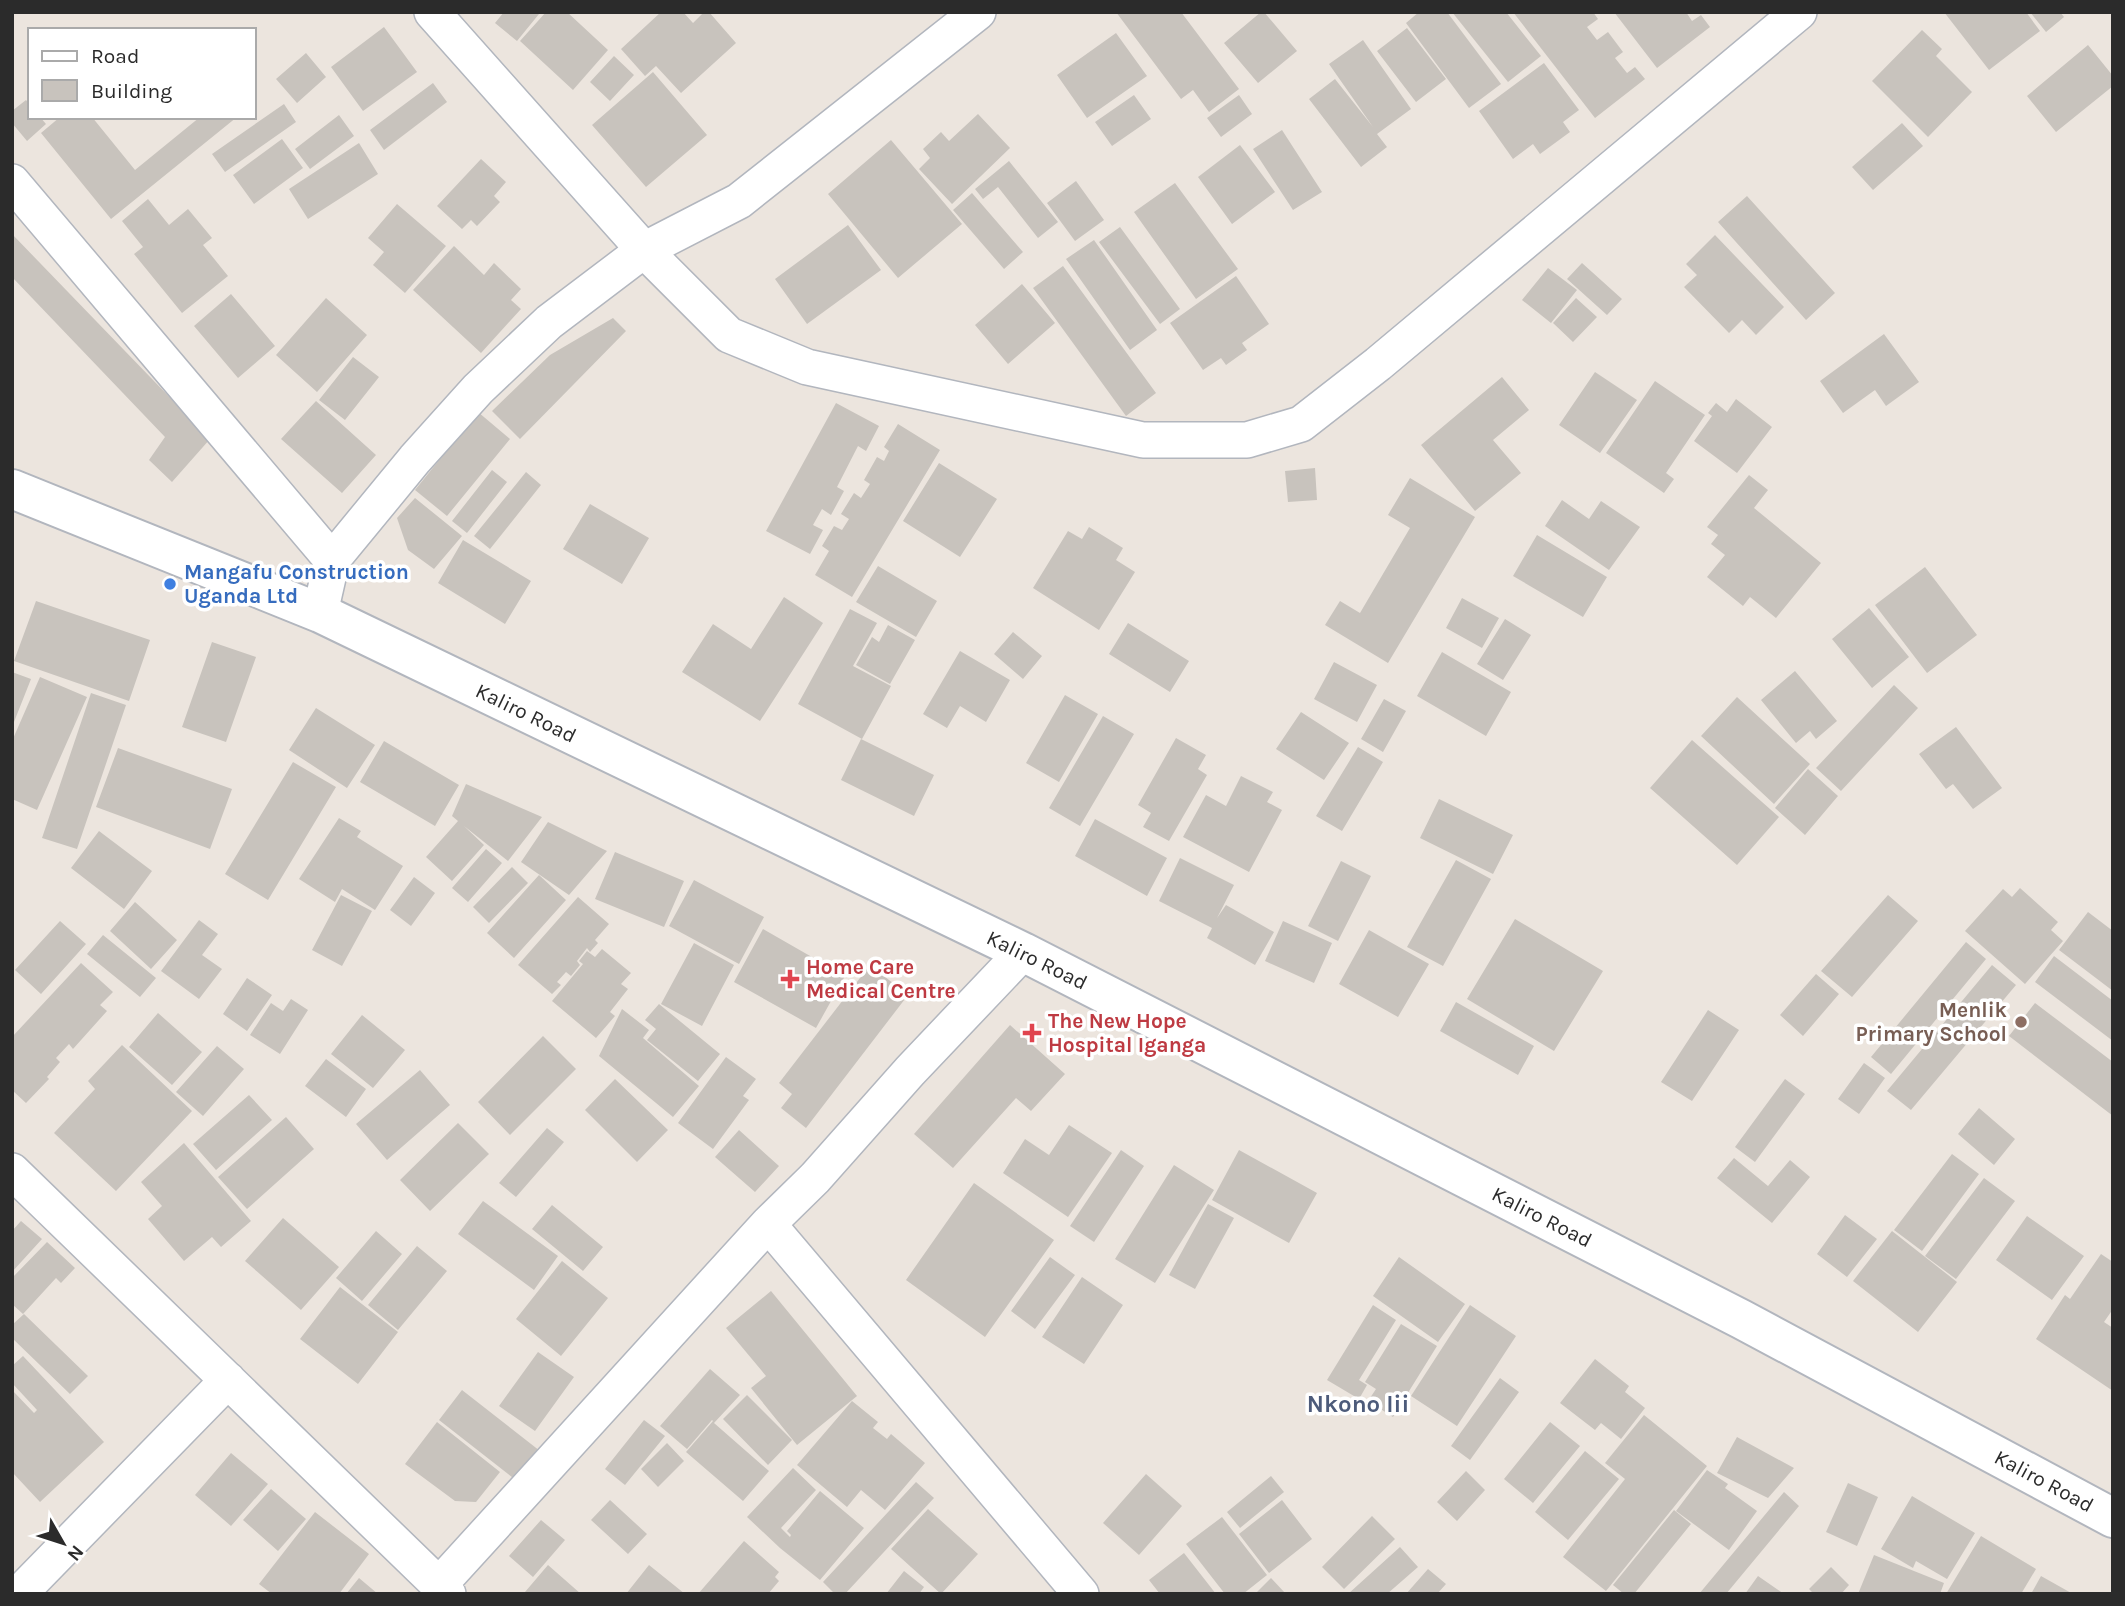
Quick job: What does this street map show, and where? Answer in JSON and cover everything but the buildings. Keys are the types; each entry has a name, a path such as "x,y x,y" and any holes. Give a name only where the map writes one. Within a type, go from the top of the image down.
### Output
{"main road":[{"name":"Kaliro Road","path":"12,489 320,613 1023,951 1729,1313 2113,1518"}],"street":[{"path":"432,12 644,250 729,335 807,367 1143,440 1247,440 1301,424 1367,373 1799,12"},
{"path":"320,613 332,560 415,459 478,389 549,322 644,250 739,201 978,12"},
{"path":"12,182 332,560"},
{"path":"12,1171 444,1589 768,1224 815,1178 910,1071 1023,951"},
{"path":"768,1224 1081,1594"},
{"path":"19,1594 228,1380"}],"place":[{"name":"Mangafu Construction Uganda Ltd","path":"170,584"},
{"name":"Home Care Medical Centre","path":"790,979"},
{"name":"Menlik Primary School","path":"2021,1022"},
{"name":"The New Hope Hospital Iganga","path":"1032,1033"}],"district":[{"name":"Nkono Iii","path":"1358,1404"}]}
